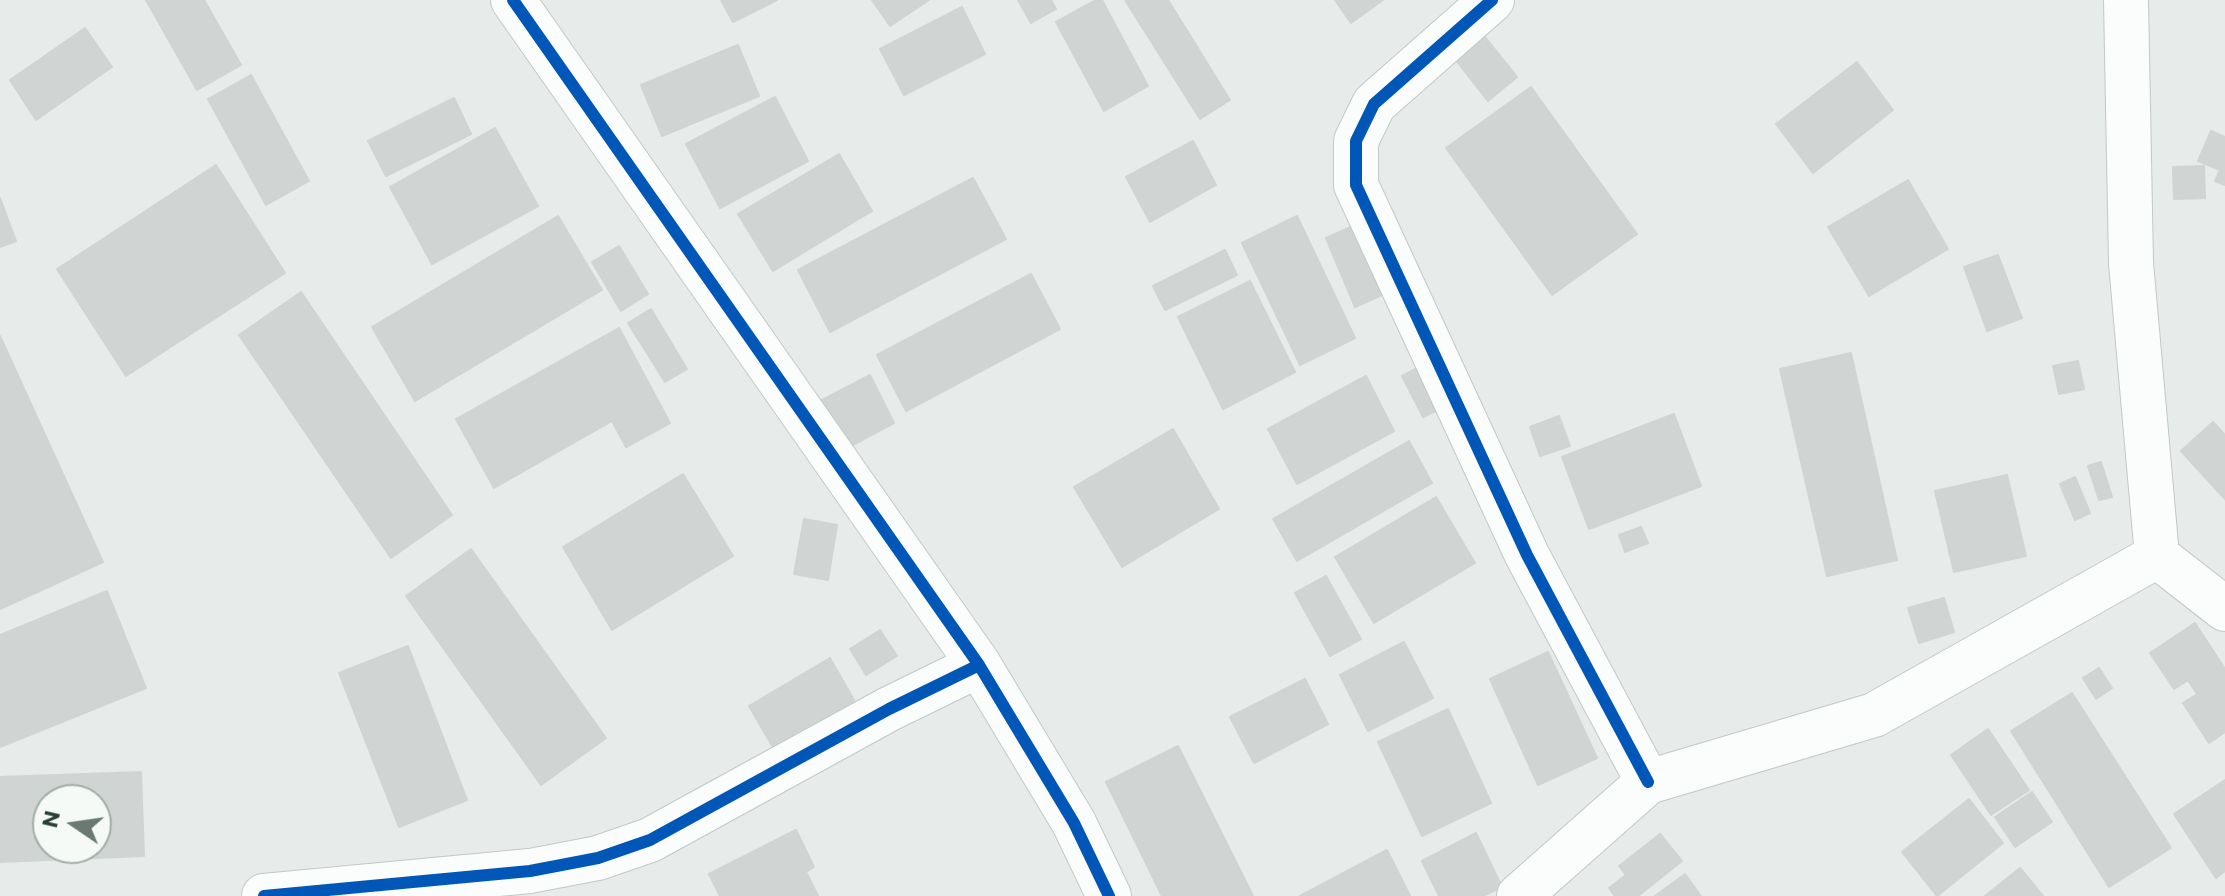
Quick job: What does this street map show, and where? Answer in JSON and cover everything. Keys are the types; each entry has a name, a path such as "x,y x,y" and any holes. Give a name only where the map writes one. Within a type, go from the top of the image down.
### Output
{"street":[{"path":"513,0 979,665 1074,823 1109,896"},
{"path":"1492,0 1374,104 1356,141 1356,185 1527,555 1648,782"},
{"path":"2126,0 2131,263 2157,556 2225,609"},
{"path":"1519,896 1648,782 1874,715 2157,556"},
{"path":"264,896 530,871 598,858 650,840 889,709 979,665"}],"building":[{"path":"146,0 204,0 241,65 197,90"},
{"path":"721,0 777,0 733,22"},
{"path":"872,0 929,0 890,26"},
{"path":"1018,0 1051,0 1056,9 1031,23"},
{"path":"1096,0 1102,0 1148,86 1104,111 1056,22"},
{"path":"1125,0 1168,0 1230,100 1200,119"},
{"path":"1335,0 1383,0 1351,23"},
{"path":"962,7 985,54 904,95 880,49"},
{"path":"85,28 112,67 36,120 10,80"},
{"path":"1480,31 1517,77 1488,101 1451,54"},
{"path":"738,45 759,96 662,136 641,85"},
{"path":"1857,62 1893,110 1813,173 1776,124"},
{"path":"251,75 309,181 266,205 208,99"},
{"path":"1531,87 1637,234 1552,295 1446,148"},
{"path":"775,97 808,161 720,208 686,144"},
{"path":"454,98 471,134 386,176 368,141"},
{"path":"495,128 538,206 432,264 390,187"},
{"path":"2211,131 2225,137 2225,185 2215,181 2220,170 2198,161"},
{"path":"1193,141 1216,185 1150,222 1126,177"},
{"path":"839,154 872,211 773,271 738,214"},
{"path":"216,165 285,273 126,376 57,269"},
{"path":"2204,166 2205,198 2174,199 2173,167"},
{"path":"973,178 1006,239 830,332 798,270"},
{"path":"1908,180 1948,249 1869,296 1828,227"},
{"path":"0,198 16,241 0,247"},
{"path":"558,216 602,290 415,401 372,327"},
{"path":"1297,216 1355,338 1300,365 1242,243"},
{"path":"1353,226 1382,295 1355,307 1326,238"},
{"path":"619,246 648,294 621,311 592,262"},
{"path":"1225,250 1237,275 1165,310 1153,286"},
{"path":"1998,255 2022,318 1987,331 1964,267"},
{"path":"1031,274 1060,329 906,411 877,355"},
{"path":"1250,281 1295,372 1223,409 1178,317"},
{"path":"301,292 452,515 391,558 239,335"},
{"path":"651,309 687,369 665,382 628,323"},
{"path":"619,328 670,423 626,447 612,421 494,488 456,419"},
{"path":"0,336 103,562 0,609"},
{"path":"1851,353 1897,560 1827,576 1780,369"},
{"path":"2078,361 2084,389 2059,394 2053,366"},
{"path":"1429,362 1451,403 1423,417 1402,376"},
{"path":"870,375 894,423 834,455 809,407"},
{"path":"1366,376 1394,431 1297,484 1268,429"},
{"path":"1674,414 1701,486 1589,529 1562,457"},
{"path":"1559,416 1570,446 1540,456 1530,427"},
{"path":"2213,422 2225,435 2225,499 2181,451"},
{"path":"1173,429 1219,509 1122,567 1074,487"},
{"path":"1409,441 1432,483 1297,561 1273,519"},
{"path":"2101,462 2112,497 2099,500 2088,466"},
{"path":"683,474 733,556 612,630 563,547"},
{"path":"2007,475 2026,556 1954,572 1935,491"},
{"path":"2075,477 2090,513 2075,520 2060,484"},
{"path":"1436,497 1475,563 1374,623 1335,557"},
{"path":"804,519 837,525 828,580 794,574"},
{"path":"1641,527 1648,543 1625,552 1619,535"},
{"path":"471,549 606,738 541,785 406,596"},
{"path":"1326,576 1361,639 1330,656 1295,593"},
{"path":"107,591 146,688 0,747 0,635"},
{"path":"1944,598 1954,632 1919,643 1908,608"},
{"path":"2195,623 2225,669 2225,732 2209,743 2183,703 2197,694 2188,680 2174,689 2150,653"},
{"path":"880,630 897,656 866,675 850,649"},
{"path":"1404,642 1433,698 1368,731 1340,675"},
{"path":"408,646 467,800 399,827 339,673"},
{"path":"1548,652 1597,758 1538,785 1490,679"},
{"path":"830,658 863,716 782,763 749,706"},
{"path":"2099,668 2112,688 2096,699 2083,678"},
{"path":"1305,679 1328,724 1254,763 1230,717"},
{"path":"2072,693 2171,848 2109,887 2011,731"},
{"path":"1448,709 1491,803 1422,836 1378,742"},
{"path":"1988,729 2029,790 1991,815 1951,755"},
{"path":"1178,746 1253,896 1162,896 1106,782"},
{"path":"141,772 144,856 112,857 112,784 32,784 32,861 0,862 0,777"},
{"path":"2225,780 2225,871 2216,878 2174,814"},
{"path":"2032,792 2052,822 2015,847 1995,817"},
{"path":"1969,799 2003,843 1937,896 1902,852"},
{"path":"796,830 814,867 806,872 818,896 720,896 709,874"},
{"path":"1476,833 1502,887 1483,896 1439,896 1422,861"},
{"path":"1660,834 1682,861 1638,896 1615,896 1609,888 1626,875 1619,866"},
{"path":"1387,850 1410,896 1300,896"},
{"path":"2020,868 2043,896 1985,896"},
{"path":"1685,874 1701,896 1655,896"}],"cycle path":[{"path":"513,0 979,665 1074,823 1109,896"},
{"path":"1492,0 1374,104 1356,141 1356,185 1527,555 1648,782"},
{"path":"264,896 530,871 598,858 650,840 889,709 979,665"}]}
